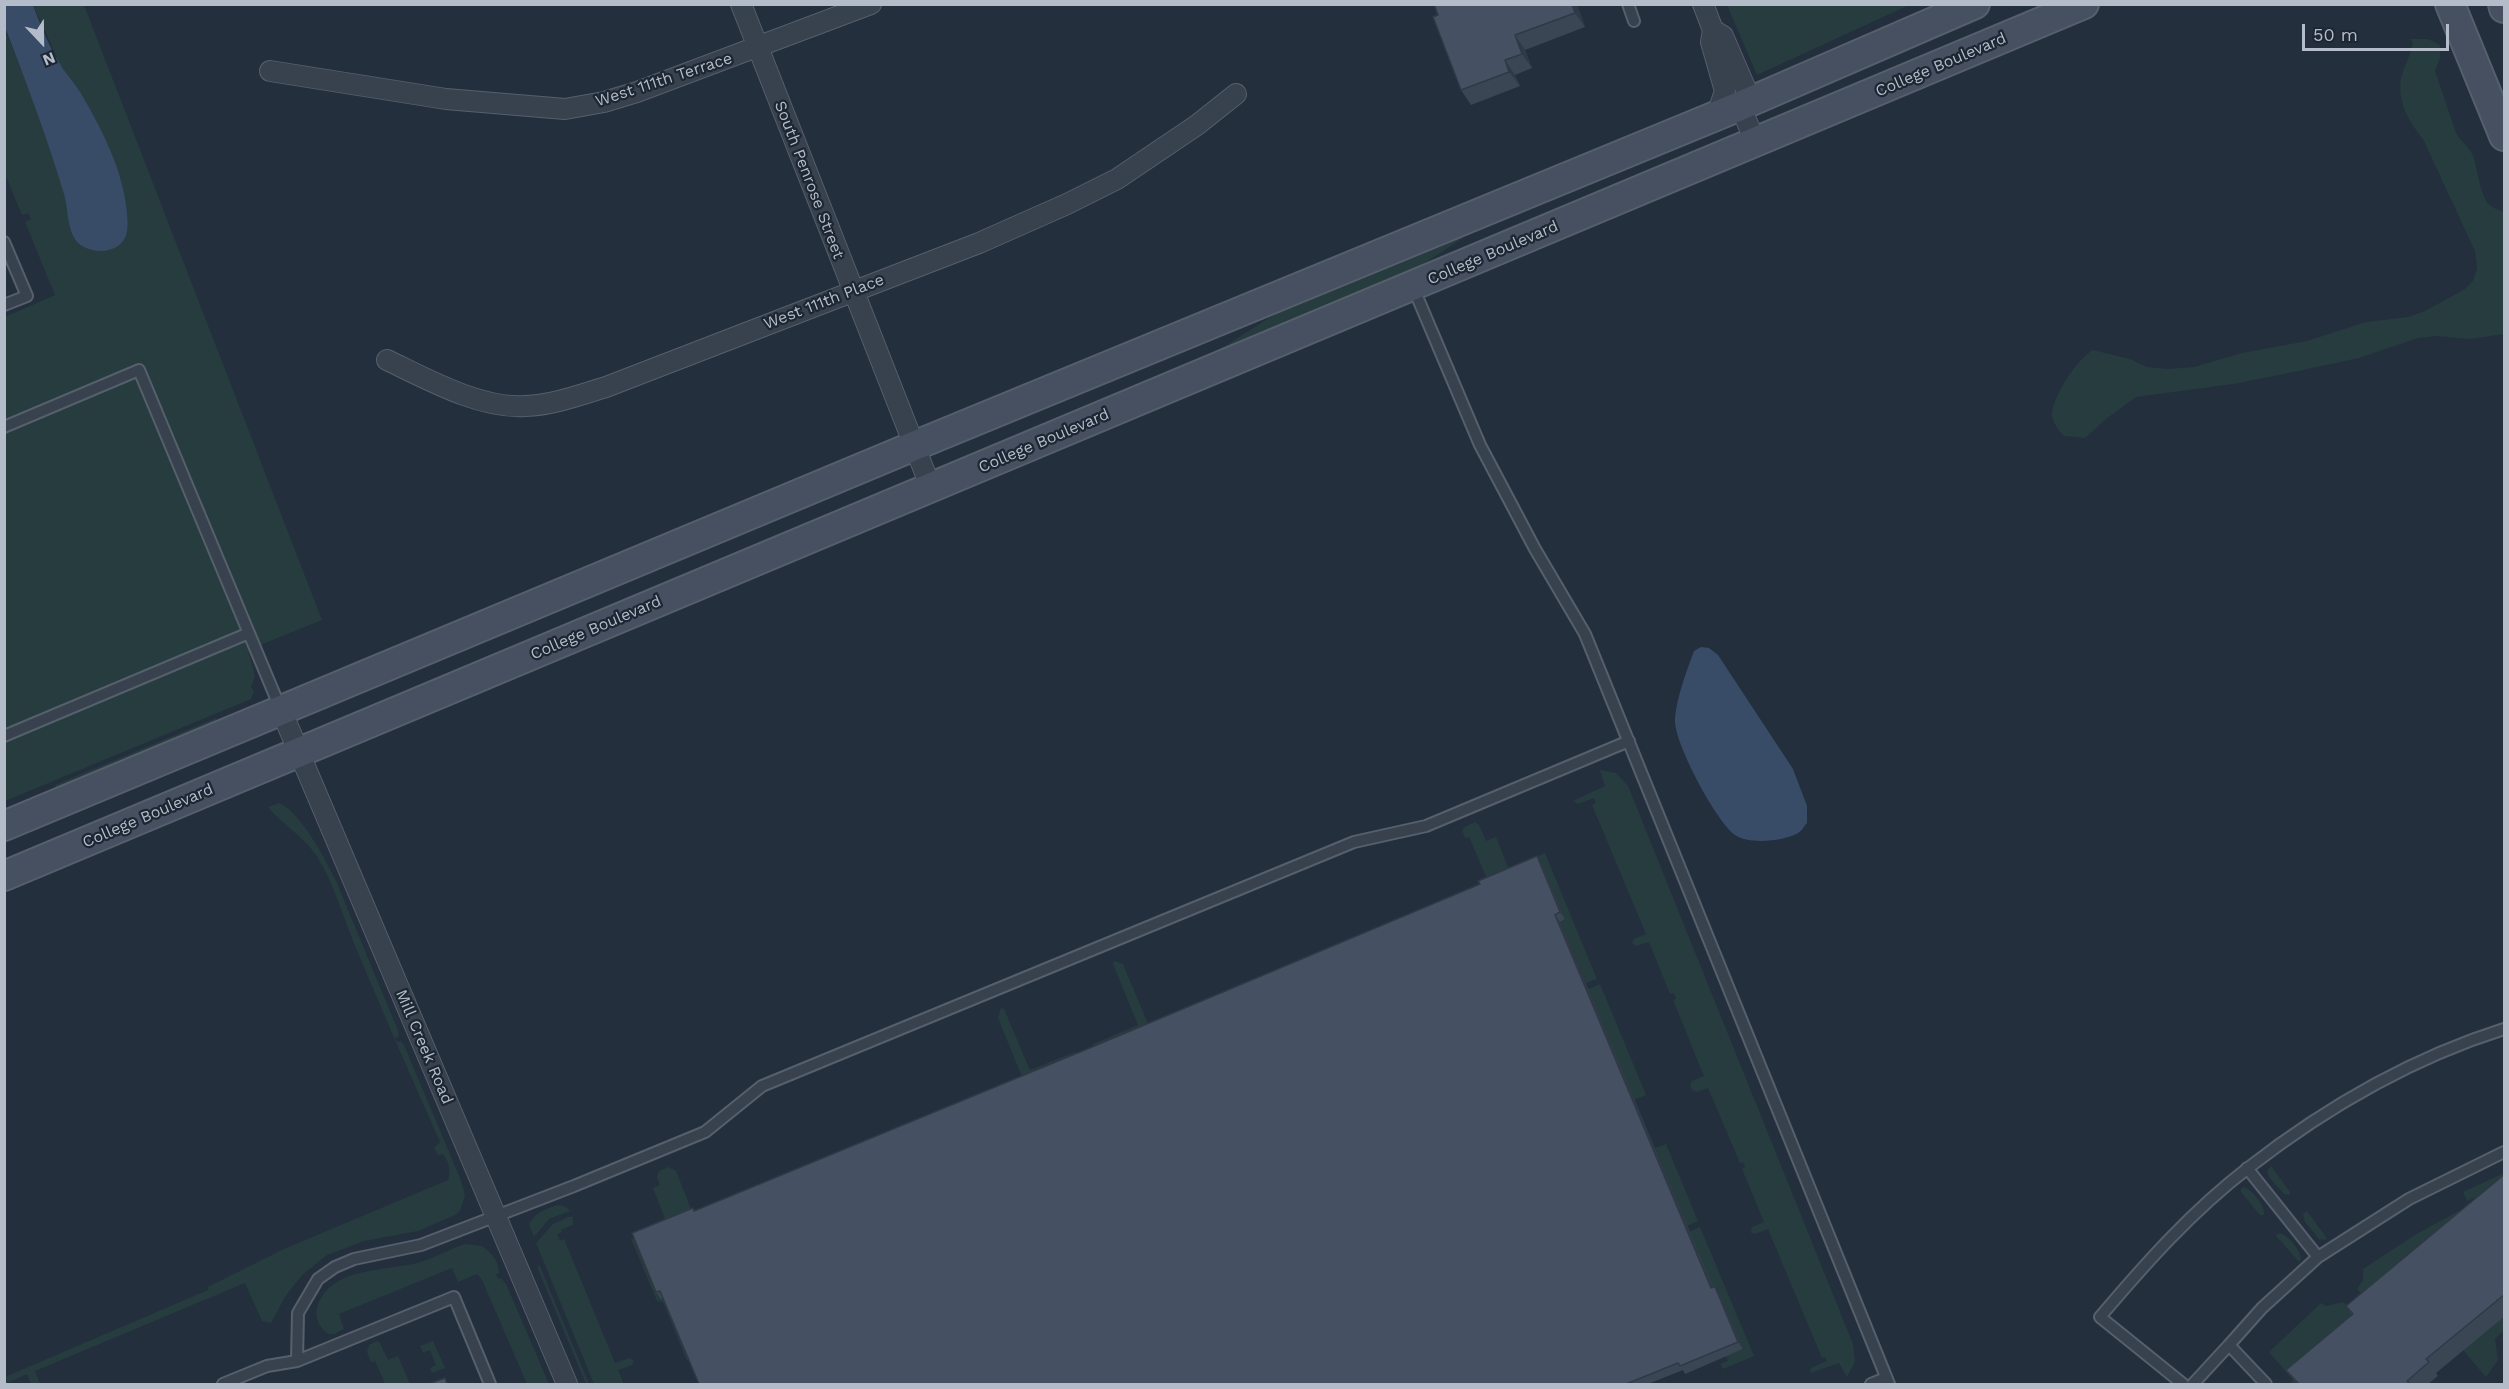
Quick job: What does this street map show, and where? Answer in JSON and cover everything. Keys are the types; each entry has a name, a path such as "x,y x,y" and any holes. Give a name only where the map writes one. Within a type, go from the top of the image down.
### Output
{"main road":[{"path":"4,826 914,446 1736,107 1976,4"},
{"name":"College Boulevard","path":"4,876 2084,4"},
{"path":"2450,4 2505,136"}],"street":[{"name":"South Penrose Street","path":"741,4 930,488"},
{"name":"West 111th Terrace","path":"270,71 446,99 565,109 604,102 637,92 871,4"},
{"path":"1703,4 1713,30 1711,42 1725,92 1756,143"},
{"path":"1713,30 1723,36 1736,107"},
{"name":"West 111th Place","path":"387,360 454,391 504,405 525,406 563,400 606,387 979,243 1117,179 1197,125 1236,94"},
{"name":"Mill Creek Road","path":"281,710 567,1384"}],"lane":[{"path":"1628,4 1634,21"},
{"path":"4,242 27,296 4,305"},
{"path":"1413,286 1480,445 1535,549 1585,634 1887,1381 1871,1384"},
{"path":"4,427 139,370 281,710"},
{"path":"4,736 249,633"},
{"path":"297,1361 298,1313 318,1279 354,1258 421,1245 574,1186 705,1132 762,1086 1354,842 1426,826 1629,741"},
{"path":"2183,1384 2100,1317 2160,1249 2247,1168 2351,1098 2407,1068 2505,1029"},
{"path":"2193,1384 2262,1308 2318,1257 2409,1199 2505,1152"},
{"path":"2247,1168 2318,1257"},
{"path":"223,1384 267,1366 297,1361 454,1297 490,1384"},
{"path":"2229,1345 2265,1384"}],"green space":[{"path":"33,5 84,5 322,620 248,650 255,676 251,687 254,691 251,699 5,801 5,317 55,295 25,222 31,219 28,213 22,215 5,174 4,27 53,153 67,204 71,230 94,117 59,62"},
{"path":"1727,5 1909,5 1757,75"},
{"path":"2409,39 2428,39 2440,45 2440,58 2435,71 2456,133 2473,156 2487,202 2504,212 2504,334 2470,339 2436,336 2418,338 2359,358 2298,371 2233,384 2136,397 2085,438 2064,436 2053,421 2053,407 2073,370 2093,350 2130,359 2147,367 2168,369 2194,367 2242,353 2307,341 2366,322 2408,317 2425,311 2465,289 2473,281 2477,268 2475,251 2423,139 2405,111 2400,87 2413,42"},
{"path":"1478,228 1407,275 1194,365 1193,362 1225,346 1302,297"},
{"path":"216,718 217,722 57,789 55,785"},
{"path":"1600,770 1616,773 1628,786 1853,1344 1855,1362 1847,1377 1839,1363 1810,1373 1811,1368 1827,1361 1825,1357 1822,1358 1768,1229 1755,1234 1751,1233 1752,1227 1764,1222 1742,1169 1745,1167 1743,1162 1740,1163 1708,1088 1697,1092 1692,1090 1690,1085 1692,1081 1704,1076 1673,1000 1676,999 1674,993 1670,994 1649,942 1636,946 1632,943 1634,939 1646,934 1592,805 1596,803 1594,798 1578,804 1573,801 1605,786"},
{"path":"279,803 304,826 336,881 397,1028 399,1036 395,1038 397,1042 401,1041 404,1045 460,1178 465,1195 460,1211 418,1231 364,1241 327,1255 302,1275 285,1297 271,1323 262,1321 245,1283 35,1371 40,1384 31,1384 27,1374 5,1384 5,1377 208,1290 208,1287 284,1249 448,1180 447,1160 443,1154 438,1155 434,1148 440,1142 366,972 328,877 311,848 268,807"},
{"path":"1475,822 1479,825 1486,841 1496,837 1510,872 1488,881 1469,837 1465,838 1462,830"},
{"path":"1545,853 1597,979 1586,983 1560,922 1565,919 1542,864 1516,869 1515,866"},
{"path":"1114,961 1123,964 1151,1031 1097,1054 1093,1044 1138,1025 1113,964"},
{"path":"1600,984 1646,1095 1634,1100 1588,989"},
{"path":"1001,1008 1004,1009 1030,1070 1075,1052 1079,1062 1025,1084 998,1018"},
{"path":"1666,1144 1698,1221 1687,1226 1655,1148"},
{"path":"2271,1166 2290,1195 2284,1194 2269,1177 2267,1171"},
{"path":"668,1167 676,1171 693,1214 667,1224 653,1188 660,1185 657,1177 659,1171"},
{"path":"2504,1173 2504,1186 2467,1201 2463,1192"},
{"path":"2244,1187 2258,1199 2263,1207 2264,1215 2260,1215 2241,1192"},
{"path":"558,1205 570,1211 549,1219 534,1237 529,1224 531,1220 541,1212"},
{"path":"2470,1205 2385,1321 2357,1289 2363,1280 2363,1269 2418,1233"},
{"path":"2307,1211 2326,1240 2319,1239 2305,1222 2303,1214"},
{"path":"573,1217 573,1225 557,1234 560,1241 564,1239 615,1363 630,1358 634,1361 632,1365 618,1370 624,1384 594,1384 536,1243 553,1224"},
{"path":"1700,1227 1754,1356 1723,1369 1721,1364 1728,1361 1726,1356 1743,1349 1720,1294 1716,1295 1689,1232"},
{"path":"657,1229 637,1240 661,1299 665,1298 690,1360 687,1361 663,1302 657,1301 631,1239"},
{"path":"2280,1233 2287,1237 2296,1248 2301,1259 2299,1262 2277,1237 2276,1235"},
{"path":"465,1244 482,1246 496,1261 499,1269 499,1273 496,1274 498,1279 501,1278 506,1284 549,1384 527,1384 482,1280 477,1274 458,1282 452,1268 339,1314 344,1329 334,1334 328,1334 319,1324 316,1313 325,1293 347,1277 423,1261"},
{"path":"539,1264 589,1384 586,1384 538,1269"},
{"path":"2344,1302 2370,1333 2297,1384 2290,1383 2293,1380 2269,1352 2321,1303 2326,1306"},
{"path":"2504,1316 2504,1330 2495,1339 2498,1360 2486,1377 2463,1350"},
{"path":"377,1341 388,1360 398,1356 410,1384 385,1384 375,1361 371,1362 367,1352 369,1345"},
{"path":"433,1341 445,1368 432,1373 430,1368 436,1365 430,1350 423,1353 420,1346"}],"water":[{"path":"5,4 33,5 51,48 78,88 110,150 125,197 128,223 122,243 114,248 105,251 92,250 78,243 74,237 51,152 5,27"},
{"path":"1701,647 1709,648 1718,655 1793,769 1807,806 1807,823 1798,833 1767,841 1749,840 1735,835 1718,815 1689,765 1675,722 1679,696 1688,667 1694,651"}],"building":[{"path":"1434,4 1572,4 1575,13 1515,35 1522,54 1505,60 1509,72 1461,90 1433,17 1438,15"},
{"path":"1537,856 1560,912 1555,915 1711,1288 1715,1287 1738,1342 1680,1366 1678,1363 1626,1384 699,1384 660,1291 656,1292 632,1233 693,1208 694,1211 1092,1047 1480,884 1478,881"},
{"path":"2505,1174 2505,1294 2426,1359 2429,1362 2407,1381 2410,1384 2299,1384 2286,1370 2353,1314 2346,1306"},
{"path":"445,1378 447,1384 429,1384"}]}
